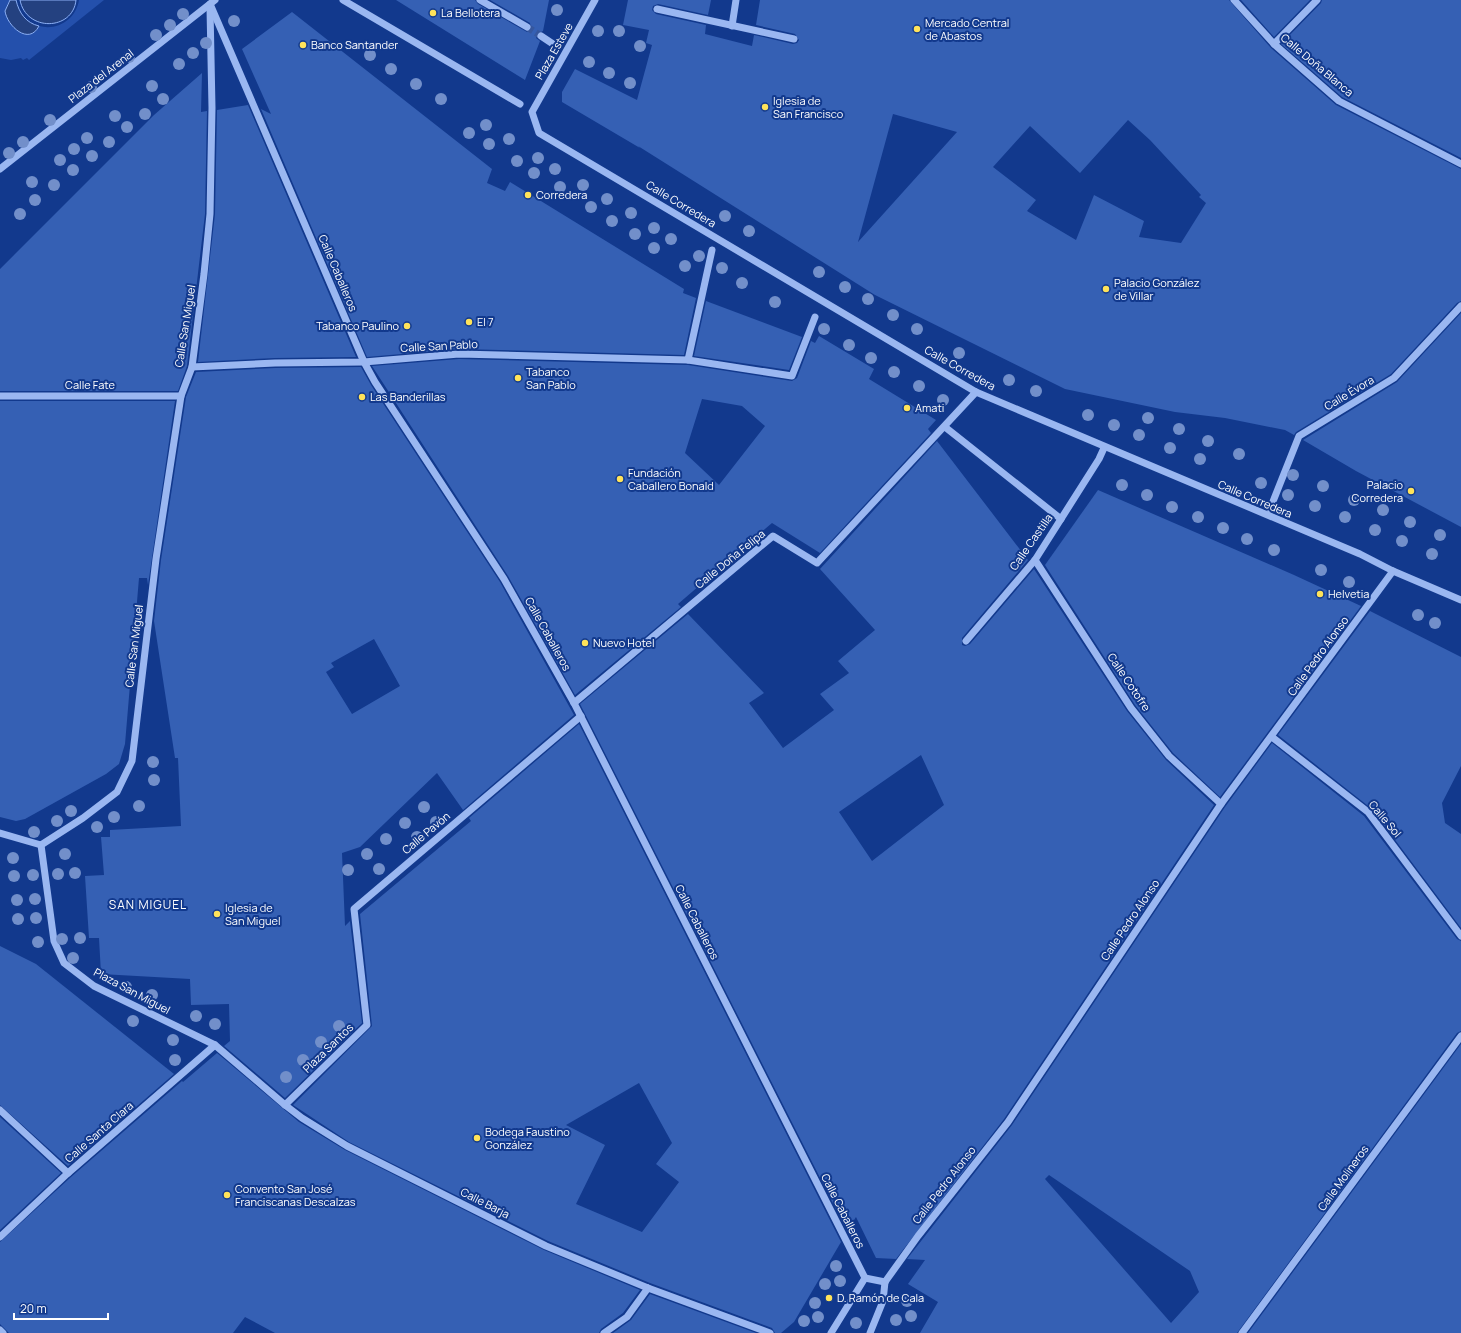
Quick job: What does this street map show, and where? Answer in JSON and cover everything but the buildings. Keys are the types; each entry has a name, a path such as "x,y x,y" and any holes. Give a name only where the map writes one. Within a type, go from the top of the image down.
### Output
{"street":[{"path":"343,0 520,104"},
{"path":"480,0 527,27"},
{"name":"Plaza Esteve","path":"532,112 595,0"},
{"path":"732,26 736,0"},
{"name":"Calle Doña Blanca","path":"1234,0 1274,44 1339,101 1461,164"},
{"path":"1274,44 1317,0"},
{"name":"Plaza del Arenal","path":"0,169 212,2"},
{"name":"Calle Caballeros","path":"212,2 364,362 374,382 504,579 574,703 865,1278"},
{"name":"Calle San Miguel","path":"41,845 83,818 117,792 132,761 156,559 181,396 192,367 204,274 210,214 212,2"},
{"path":"657,9 794,39"},
{"path":"541,36 553,44"},
{"name":"Calle Corredera","path":"532,112 539,133 976,392 1104,448 1360,554 1393,571 1461,600"},
{"path":"688,360 712,250"},
{"name":"Calle Évora","path":"1270,509 1298,436 1394,378 1461,306"},
{"name":"Calle San Pablo","path":"192,367 276,363 364,362 459,354 688,360 792,376 816,317"},
{"name":"Calle Doña Felipa","path":"574,703 773,536 817,563 976,392"},
{"name":"Calle Fate","path":"0,396 181,396"},
{"path":"945,427 1061,519"},
{"name":"Calle Castilla","path":"966,641 1036,560 1104,448"},
{"name":"Calle Cotofre","path":"1036,560 1131,708 1169,756 1221,804"},
{"name":"Calle Pedro Alonso","path":"885,1282 918,1236 1008,1122 1221,804 1272,737 1393,571"},
{"name":"Calle Pavón","path":"364,998 354,909 581,716"},
{"name":"Calle Sol","path":"1272,737 1368,812 1461,936"},
{"path":"0,833 41,845"},
{"name":"Plaza San Miguel","path":"41,845 54,941 64,963 94,986 215,1045"},
{"name":"Plaza Santos","path":"285,1105 367,1025 364,998"},
{"name":"Calle Molineros","path":"1242,1333 1461,1036"},
{"name":"Calle Barja","path":"215,1045 285,1105 322,1130 368,1156 546,1246 648,1288 770,1333"},
{"name":"Calle Santa Clara","path":"0,1237 68,1173 215,1045"},
{"path":"0,1110 68,1173"},
{"path":"831,1333 865,1278 885,1282 883,1301 870,1333"},
{"path":"604,1333 627,1317 648,1288"},
{"path":"0,1330 3,1333"}],"shaded area":[{"path":"0,0 10,0 6,10 8,20 19,32 24,34 37,30 39,26 53,27 65,22 74,13 79,0 104,0 29,60 27,58 23,60 21,58 11,60 0,58"},
{"path":"10,0 16,0 24,17 34,25 39,26 35,32 24,34 14,28 5,11"},
{"path":"20,0 76,0 73,10 67,18 59,22 49,24 31,18 24,10"}],"tunnel":[{"path":"527,27 541,36"}],"place":[{"name":"La Bellotera","path":"433,13"},
{"name":"Mercado Central de Abastos","path":"917,29"},
{"name":"Banco Santander","path":"303,45"},
{"name":"Iglesia de San Francisco","path":"765,107"},
{"name":"Corredera","path":"528,195"},
{"name":"Palacio González de Villar","path":"1106,289"},
{"name":"El 7","path":"469,322"},
{"name":"Tabanco Paulino","path":"407,326"},
{"name":"Tabanco San Pablo","path":"518,378"},
{"name":"Las Banderillas","path":"362,397"},
{"name":"Amati","path":"907,408"},
{"name":"Fundación Caballero Bonald","path":"620,479"},
{"name":"Palacio Corredera","path":"1411,491"},
{"name":"Helvetia","path":"1320,594"},
{"name":"Nuevo Hotel","path":"585,643"},
{"name":"Iglesia de San Miguel","path":"217,914"},
{"name":"Bodega Faustino González","path":"477,1138"},
{"name":"Convento San José Franciscanas Descalzas","path":"227,1195"},
{"name":"D. Ramón de Cala","path":"829,1298"}],"district":[{"name":"SAN MIGUEL","path":"148,905"}]}
